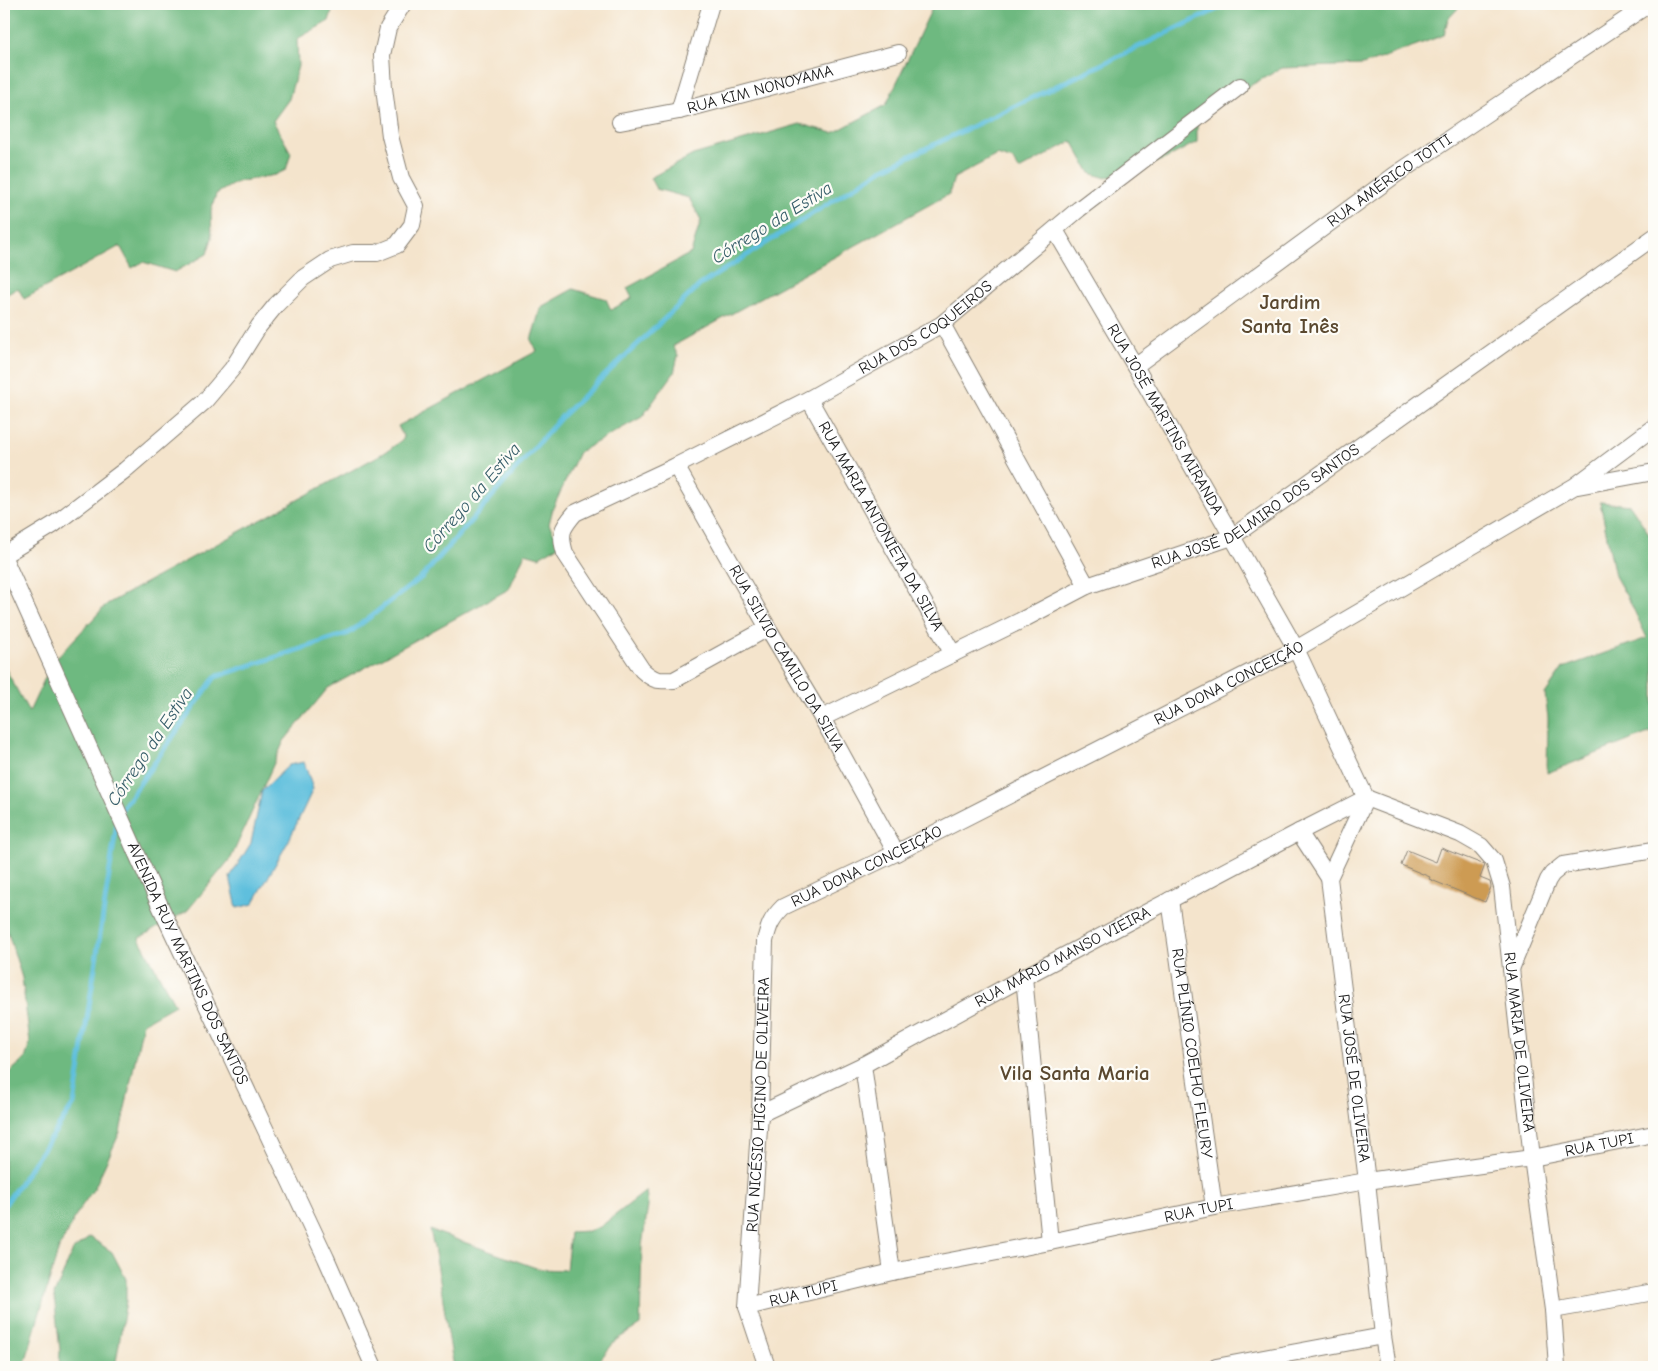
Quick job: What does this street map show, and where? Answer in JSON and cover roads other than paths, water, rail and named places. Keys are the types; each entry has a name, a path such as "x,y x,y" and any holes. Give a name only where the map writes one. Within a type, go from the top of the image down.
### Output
{"street":[{"path":"4,556 53,525 111,481 204,402 232,369 259,326 276,305 304,278 330,260 353,253 377,253 397,245 412,225 416,206 401,178 390,136 382,55 388,28 403,4"},
{"path":"679,111 711,4"},
{"name":"RUA AMÉRICO TOTTI","path":"1135,366 1395,175 1649,4"},
{"name":"RUA KIM NONOYAMA","path":"620,122 679,111 898,53"},
{"name":"RUA DOS COQUEIROS","path":"768,628 674,680 660,681 652,679 642,670 565,552 562,531 575,513 676,466 808,399 942,324 1055,230 1240,86"},
{"name":"RUA JOSÉ MARTINS MIRANDA","path":"1055,230 1135,366 1296,649 1366,798"},
{"name":"RUA JOSÉ DELMIRO DOS SANTOS","path":"822,718 1087,586 1232,537 1654,236"},
{"path":"942,324 1087,586"},
{"name":"RUA MARIA ANTONIETA DA SILVA","path":"808,399 953,654"},
{"name":"RUA DONA CONCEIÇÃO","path":"783,907 896,854 1296,649 1575,486 1654,427"},
{"name":"RUA SILVIO CAMILO DA SILVA","path":"676,466 768,628 822,718 896,854"},
{"path":"1575,486 1654,472"},
{"name":"AVENIDA RUY MARTINS DOS SANTOS","path":"4,556 162,910 326,1258 374,1367"},
{"path":"1329,878 1366,798"},
{"name":"RUA MÁRIO MANSO VIEIRA","path":"760,1114 863,1065 1024,977 1366,798"},
{"name":"RUA MARIA DE OLIVEIRA","path":"1366,798 1460,834 1481,846 1494,861 1502,887 1532,1158 1553,1310 1557,1367"},
{"path":"1300,832 1329,878"},
{"path":"1510,969 1552,874 1563,865 1654,850"},
{"name":"RUA JOSÉ DE OLIVEIRA","path":"1329,878 1367,1182 1382,1336 1388,1367"},
{"name":"RUA PLÍNIO COELHO FLEURY","path":"1170,900 1214,1207"},
{"name":"RUA NICÉSIO HIGINO DE OLIVEIRA","path":"747,1306 760,1114 765,941 773,916 783,907"},
{"path":"1024,977 1050,1242"},
{"path":"863,1065 892,1272"},
{"name":"RUA TUPI","path":"747,1306 892,1272 1050,1242 1214,1207 1532,1158 1654,1134"},
{"path":"1553,1310 1654,1292"},
{"path":"747,1306 767,1367"},
{"path":"1216,1367 1382,1336"}],"water":[{"path":"304,762 313,789 288,842 253,904 237,908 230,877 251,843 262,791 289,765"}],"waterway":[{"name":"Córrego da Estiva","path":"121,810 215,677 349,633 422,577 562,416 700,285 881,170 1228,4"},
{"name":"Córrego da Estiva","path":"4,1206 74,1104 117,823"}],"district":[{"name":"Jardim Santa Inês","path":"1290,314"},
{"name":"Vila Santa Maria","path":"1075,1073"}]}
